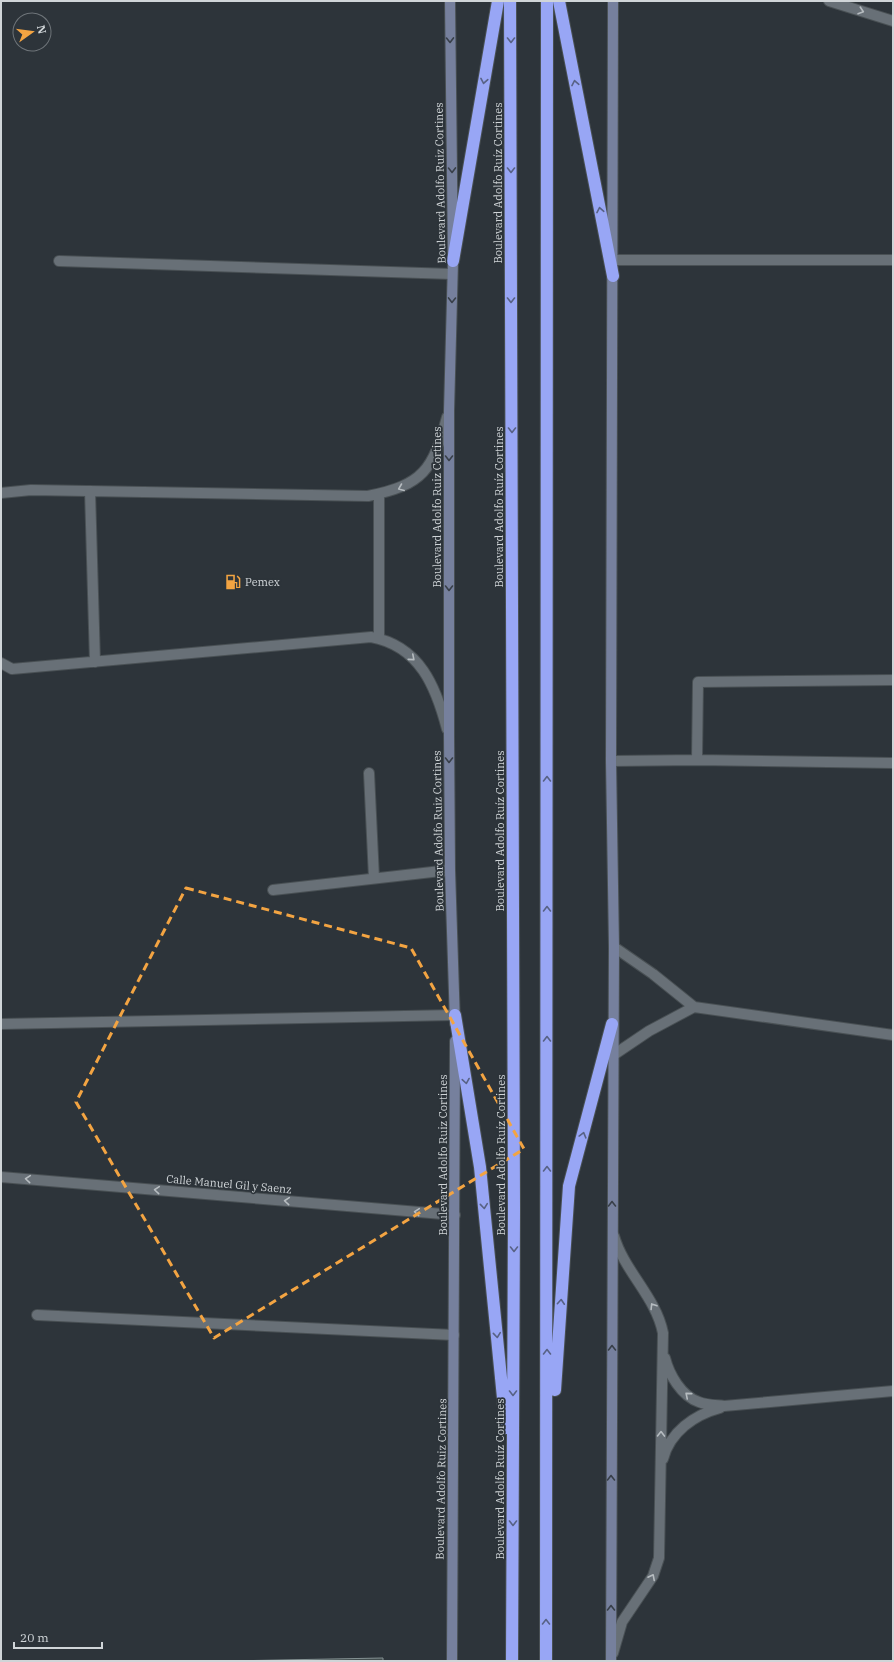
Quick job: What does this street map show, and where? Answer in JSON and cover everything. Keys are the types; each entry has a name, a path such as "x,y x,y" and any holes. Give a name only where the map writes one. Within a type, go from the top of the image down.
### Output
{"highway":[{"path":"452,267 498,1"},
{"name":"Boulevard Adolfo Ruíz Cortines","path":"510,1 514,1210 512,1661"},
{"path":"546,1661 547,1"},
{"path":"559,1 614,276"},
{"path":"455,1015 480,1167 513,1490"},
{"path":"547,1495 569,1186 612,1024"}],"main road":[{"name":"Boulevard Adolfo Ruiz Cortines","path":"450,1 452,267 449,411 449,735 450,870 455,1015 452,1661"},
{"path":"611,1661 612,1024 614,947 611,761 614,276 613,1"}],"street":[{"path":"829,1 893,21"},
{"path":"613,260 893,260"},
{"path":"59,261 452,267"},
{"path":"1,493 32,490 368,496 379,494 407,486 431,463 439,447 449,411"},
{"path":"90,491 95,662"},
{"path":"379,494 379,638"},
{"path":"1,663 12,669 371,637 379,638 397,646 408,654 423,669 435,689 449,735"},
{"path":"697,760 698,682 893,680"},
{"path":"611,761 697,760 893,763"},
{"path":"369,773 374,878"},
{"path":"273,890 450,870"},
{"path":"614,947 653,974 694,1007 893,1035"},
{"path":"612,1056 648,1031 694,1007"},
{"path":"1,1024 455,1015"},
{"name":"Calle Manuel Gil y Saenz","path":"1,1177 455,1215"},
{"path":"611,1661 622,1622 648,1584 659,1558 663,1346 663,1333 659,1316 620,1254 612,1227"},
{"path":"37,1315 454,1335"},
{"path":"663,1346 667,1364 674,1379 684,1392 698,1402 724,1406 893,1391"},
{"path":"660,1468 665,1452 678,1431 701,1414 724,1406"}],"highlighted area":[{"path":"186,888 411,948 524,1149 214,1338 76,1102"}],"building":[{"path":"383,1658 383,1661 227,1661"}],"place":[{"name":"Pemex","path":"233,582"}]}
